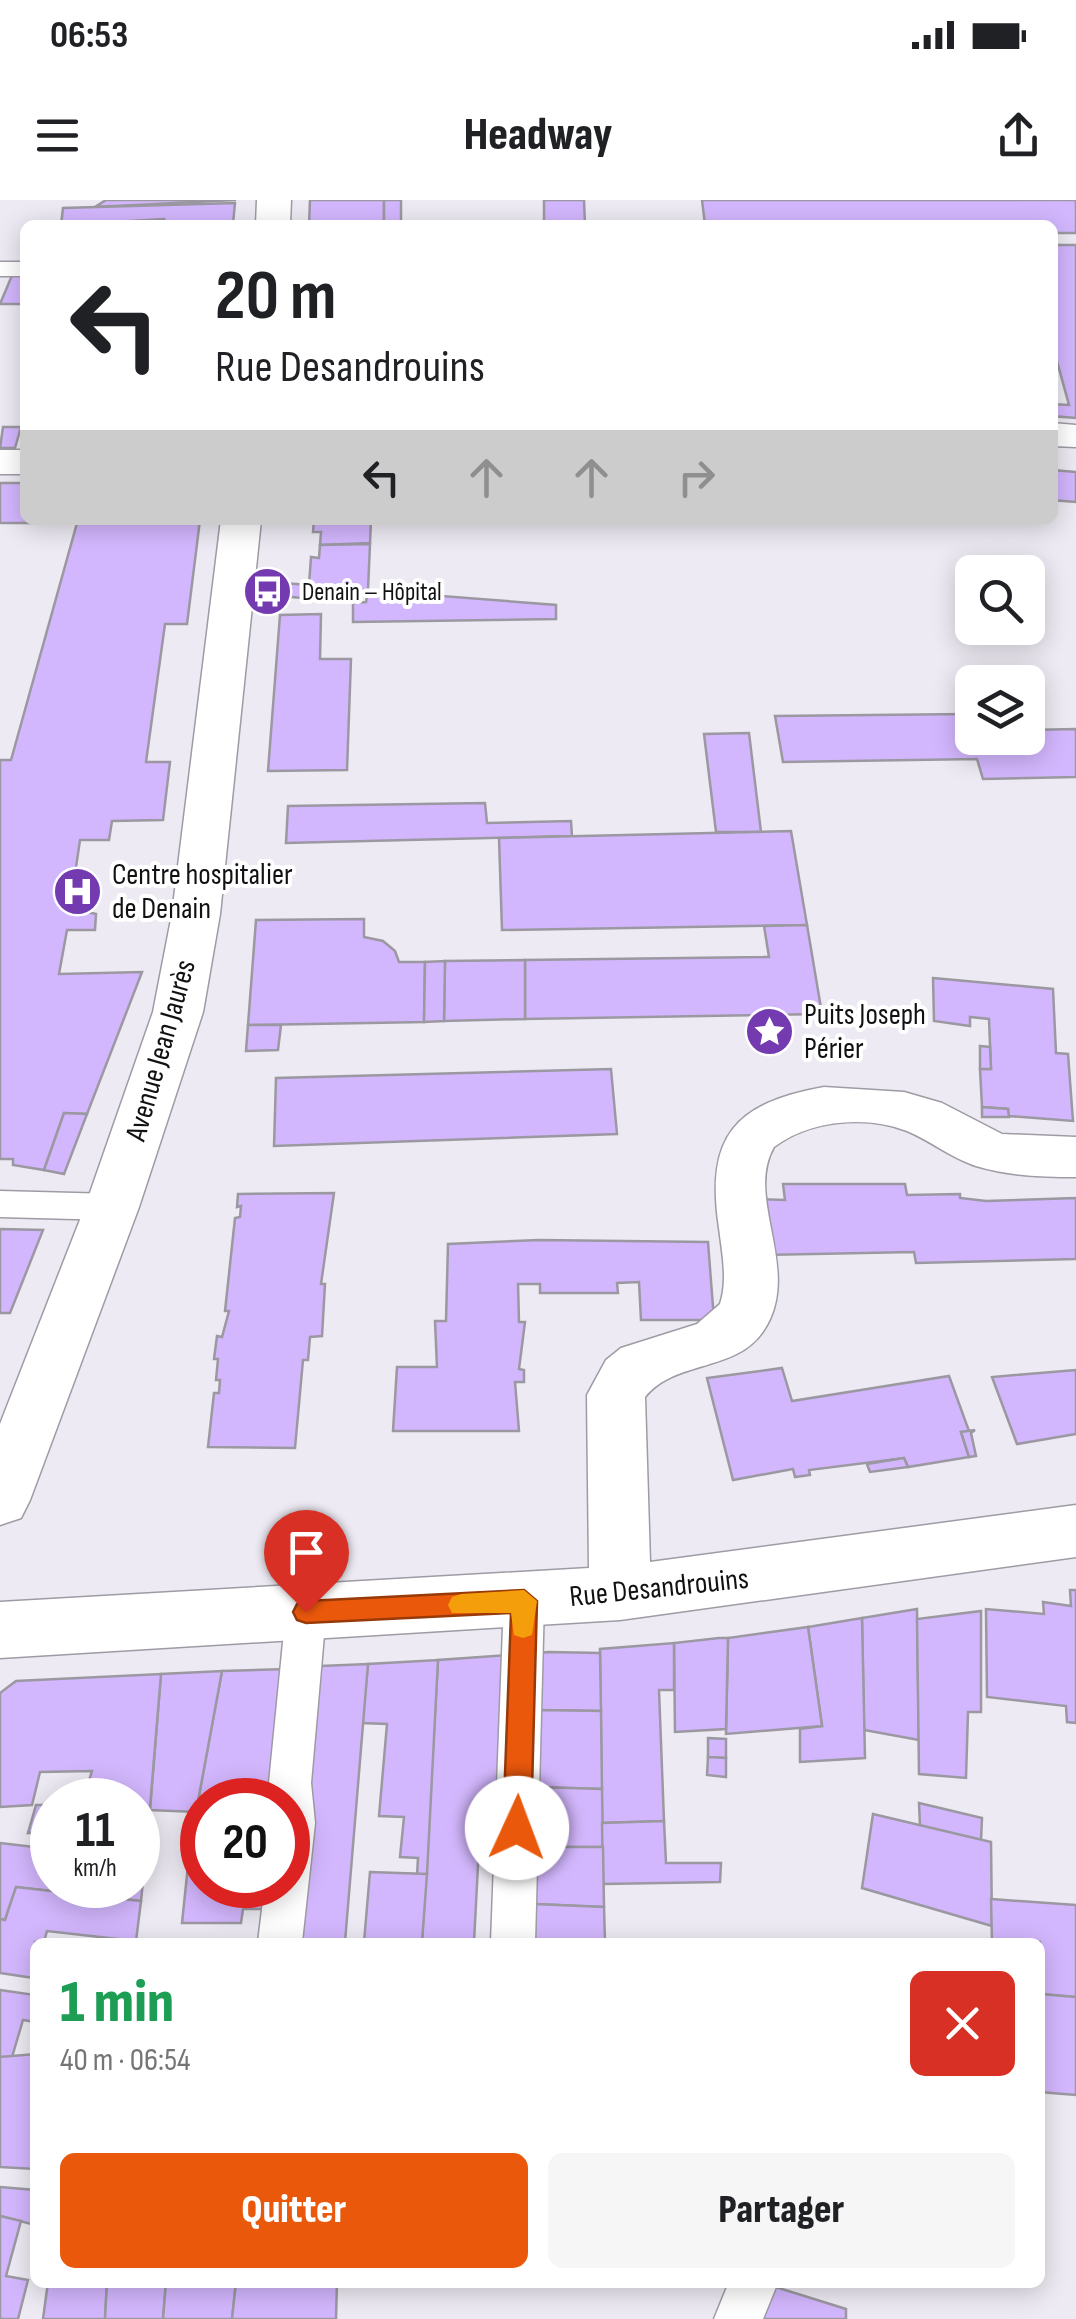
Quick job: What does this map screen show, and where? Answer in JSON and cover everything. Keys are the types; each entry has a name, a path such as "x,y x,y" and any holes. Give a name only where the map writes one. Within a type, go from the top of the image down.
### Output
{"street":[{"name":"Avenue Jean Jaurès","path":"0,1500 112,1208 166,1052 190,954 240,525"},
{"path":"620,1593 616,1395 620,1382 638,1364 712,1342 742,1319 750,1292 741,1169 756,1132 815,1106 862,1104 923,1116 970,1143 1014,1157 1076,1157"},
{"name":"Rue Desandrouins","path":"0,1630 620,1593 1076,1530"}],"lane":[{"path":"0,1204 112,1208"},
{"path":"513,1938 524,1601"},
{"path":"291,1778 306,1612"},
{"path":"280,1938 284,1908"},
{"path":"738,2319 751,2288"}],"building":[{"path":"106,200 236,200 95,207"},
{"path":"310,200 384,200 384,220 309,220"},
{"path":"384,200 401,200 401,220 384,220"},
{"path":"544,200 584,200 585,220 544,220"},
{"path":"702,200 1076,200 1076,233 1058,233 1058,220 704,220"},
{"path":"235,203 233,220 62,220 63,208"},
{"path":"1058,245 1076,245 1076,418 1058,416 1058,404 1069,405 1058,365"},
{"path":"13,273 20,273 20,304 0,304"},
{"path":"3,427 20,427 15,448 0,448"},
{"path":"1058,470 1076,472 1076,502 1058,500"},
{"name":"Centre hospitalier de Denain","path":"0,483 20,483 20,523 0,523"},
{"name":"Centre hospitalier de Denain","path":"76,525 199,525 187,624 165,624 146,762 170,762 163,820 112,821 109,840 80,840 70,908 96,914 95,930 67,930 59,974 142,972 87,1114 64,1113 44,1170 13,1165 13,1159 0,1159 0,760 11,760"},
{"path":"314,525 371,525 370,543 320,545 321,532 313,532"},
{"path":"370,544 368,590 309,585 311,557 319,558 320,545"},
{"path":"282,583 352,589 346,602 281,596"},
{"path":"402,595 403,602 440,602 442,596 556,605 556,619 353,622 353,603 366,602 367,596"},
{"path":"321,614 320,659 351,659 347,770 268,771 280,615"},
{"path":"955,714 955,755 1045,755 1045,730 1076,729 1076,777 983,779 977,759 783,762 775,716"},
{"path":"749,733 761,832 716,832 704,734"},
{"path":"485,803 487,823 571,821 572,836 286,843 288,806"},
{"path":"791,831 807,925 502,930 499,838"},
{"path":"364,919 364,937 383,941 395,951 399,962 425,962 424,1022 248,1025 256,920"},
{"path":"807,925 822,1014 525,1019 525,960 769,957 764,926"},
{"path":"525,960 525,1019 444,1021 445,961"},
{"path":"445,961 444,1021 424,1022 425,962"},
{"path":"933,978 1053,989 1056,1053 1068,1054 1073,1121 1008,1116 1008,1109 982,1107 980,1069 991,1069 989,1019 970,1017 970,1026 934,1021"},
{"path":"248,1025 281,1025 278,1050 246,1051"},
{"path":"980,1046 990,1047 991,1069 980,1069"},
{"path":"611,1069 617,1134 274,1146 276,1078"},
{"path":"982,1107 1008,1109 1009,1117 982,1117"},
{"path":"64,1113 87,1114 64,1174 44,1170"},
{"path":"783,1184 905,1184 907,1195 960,1194 960,1198 986,1201 1076,1198 1076,1259 916,1263 914,1252 763,1255 757,1199 785,1200"},
{"path":"334,1193 321,1284 325,1284 322,1336 310,1337 308,1360 303,1360 295,1448 208,1447 214,1393 219,1393 218,1359 214,1359 217,1336 222,1337 229,1311 225,1311 235,1218 240,1217 238,1194"},
{"path":"0,1229 43,1230 10,1313 0,1313"},
{"path":"539,1240 708,1242 714,1320 641,1320 639,1282 617,1283 618,1293 540,1293 540,1284 518,1284 519,1322 525,1322 519,1369 524,1370 524,1382 515,1382 519,1431 393,1431 397,1367 437,1367 435,1321 446,1321 448,1244"},
{"path":"782,1368 792,1401 949,1376 969,1431 961,1432 969,1457 908,1467 904,1458 809,1470 810,1475 795,1477 793,1469 733,1480 707,1378"},
{"path":"1076,1370 1076,1434 1017,1444 992,1377"},
{"path":"975,1430 971,1433 976,1456 969,1457 961,1432"},
{"path":"904,1458 908,1467 870,1472 867,1464"},
{"path":"1070,1590 1076,1590 1076,1723 1067,1722 1066,1706 987,1697 986,1609 1044,1614 1043,1602 1071,1606"},
{"path":"917,1609 919,1740 864,1730 862,1618"},
{"path":"981,1611 981,1712 968,1712 966,1778 919,1774 917,1619"},
{"path":"862,1618 865,1758 800,1762 800,1729 822,1726 808,1627"},
{"path":"808,1627 822,1726 726,1734 728,1638"},
{"path":"728,1638 726,1729 675,1732 674,1643"},
{"path":"674,1643 674,1690 659,1690 664,1821 602,1823 600,1649"},
{"path":"538,1653 600,1653 601,1711 537,1710"},
{"path":"508,1655 502,1846 479,1846 474,1938 422,1938 438,1660"},
{"path":"438,1660 427,1874 417,1875 418,1858 400,1857 404,1817 379,1816 387,1724 362,1723 368,1664"},
{"path":"368,1664 345,1938 293,1938 296,1908 310,1908 310,1778 321,1666"},
{"path":"287,1669 275,1778 202,1778 222,1671"},
{"path":"222,1671 202,1778 180,1778 180,1811 160,1810 160,1778 153,1778 161,1674"},
{"path":"161,1674 152,1778 90,1778 92,1771 40,1772 39,1778 30,1778 30,1805 0,1807 0,1693 16,1681"},
{"path":"537,1710 601,1711 602,1789 536,1787"},
{"path":"708,1738 726,1739 726,1758 708,1757"},
{"path":"708,1757 726,1758 726,1777 707,1775"},
{"path":"536,1787 602,1789 603,1847 535,1847"},
{"path":"919,1803 982,1818 981,1840 920,1826"},
{"path":"873,1814 991,1842 992,1926 862,1888"},
{"path":"664,1821 666,1863 721,1863 720,1882 603,1884 602,1823"},
{"path":"0,1843 30,1846 30,1889 16,1887 5,1920 0,1919"},
{"path":"535,1847 603,1847 604,1907 534,1904"},
{"path":"370,1872 427,1874 422,1938 364,1938"},
{"path":"16,1887 30,1889 30,1908 140,1908 136,1938 47,1931 45,1938 30,1938 30,1977 0,1973 0,1919 5,1920"},
{"path":"991,1899 1076,1905 1076,1997 1045,1994 1045,1938 992,1938"},
{"path":"534,1904 604,1907 605,1938 533,1938"},
{"path":"184,1908 273,1908 243,1909 241,1923 182,1923"},
{"path":"0,1990 30,1994 30,2021 23,2020 12,2057 0,2057"},
{"path":"1045,1994 1076,1997 1076,2095 1045,2092"},
{"path":"30,2054 30,2169 0,2167 0,2057"},
{"path":"0,2187 30,2190 30,2224 0,2216"},
{"path":"0,2216 21,2221 6,2276 28,2280 18,2319 0,2319"},
{"path":"47,2288 107,2288 105,2319 43,2319"},
{"path":"107,2288 166,2288 163,2319 105,2319"},
{"path":"166,2288 235,2288 232,2319 163,2319"},
{"path":"235,2288 337,2288 336,2319 232,2319"},
{"path":"765,2288 779,2288 846,2309 846,2319 757,2319"}],"slow traffic":[{"path":"461,1605 524,1601 523,1627"}],"place":[{"name":"Denain – Hôpital","path":"267,591"},
{"name":"Centre hospitalier de Denain","path":"77,891"},
{"name":"Puits Joseph Périer","path":"769,1031"}],"route":[{"path":"306,1612 524,1601 517,1828"}]}
